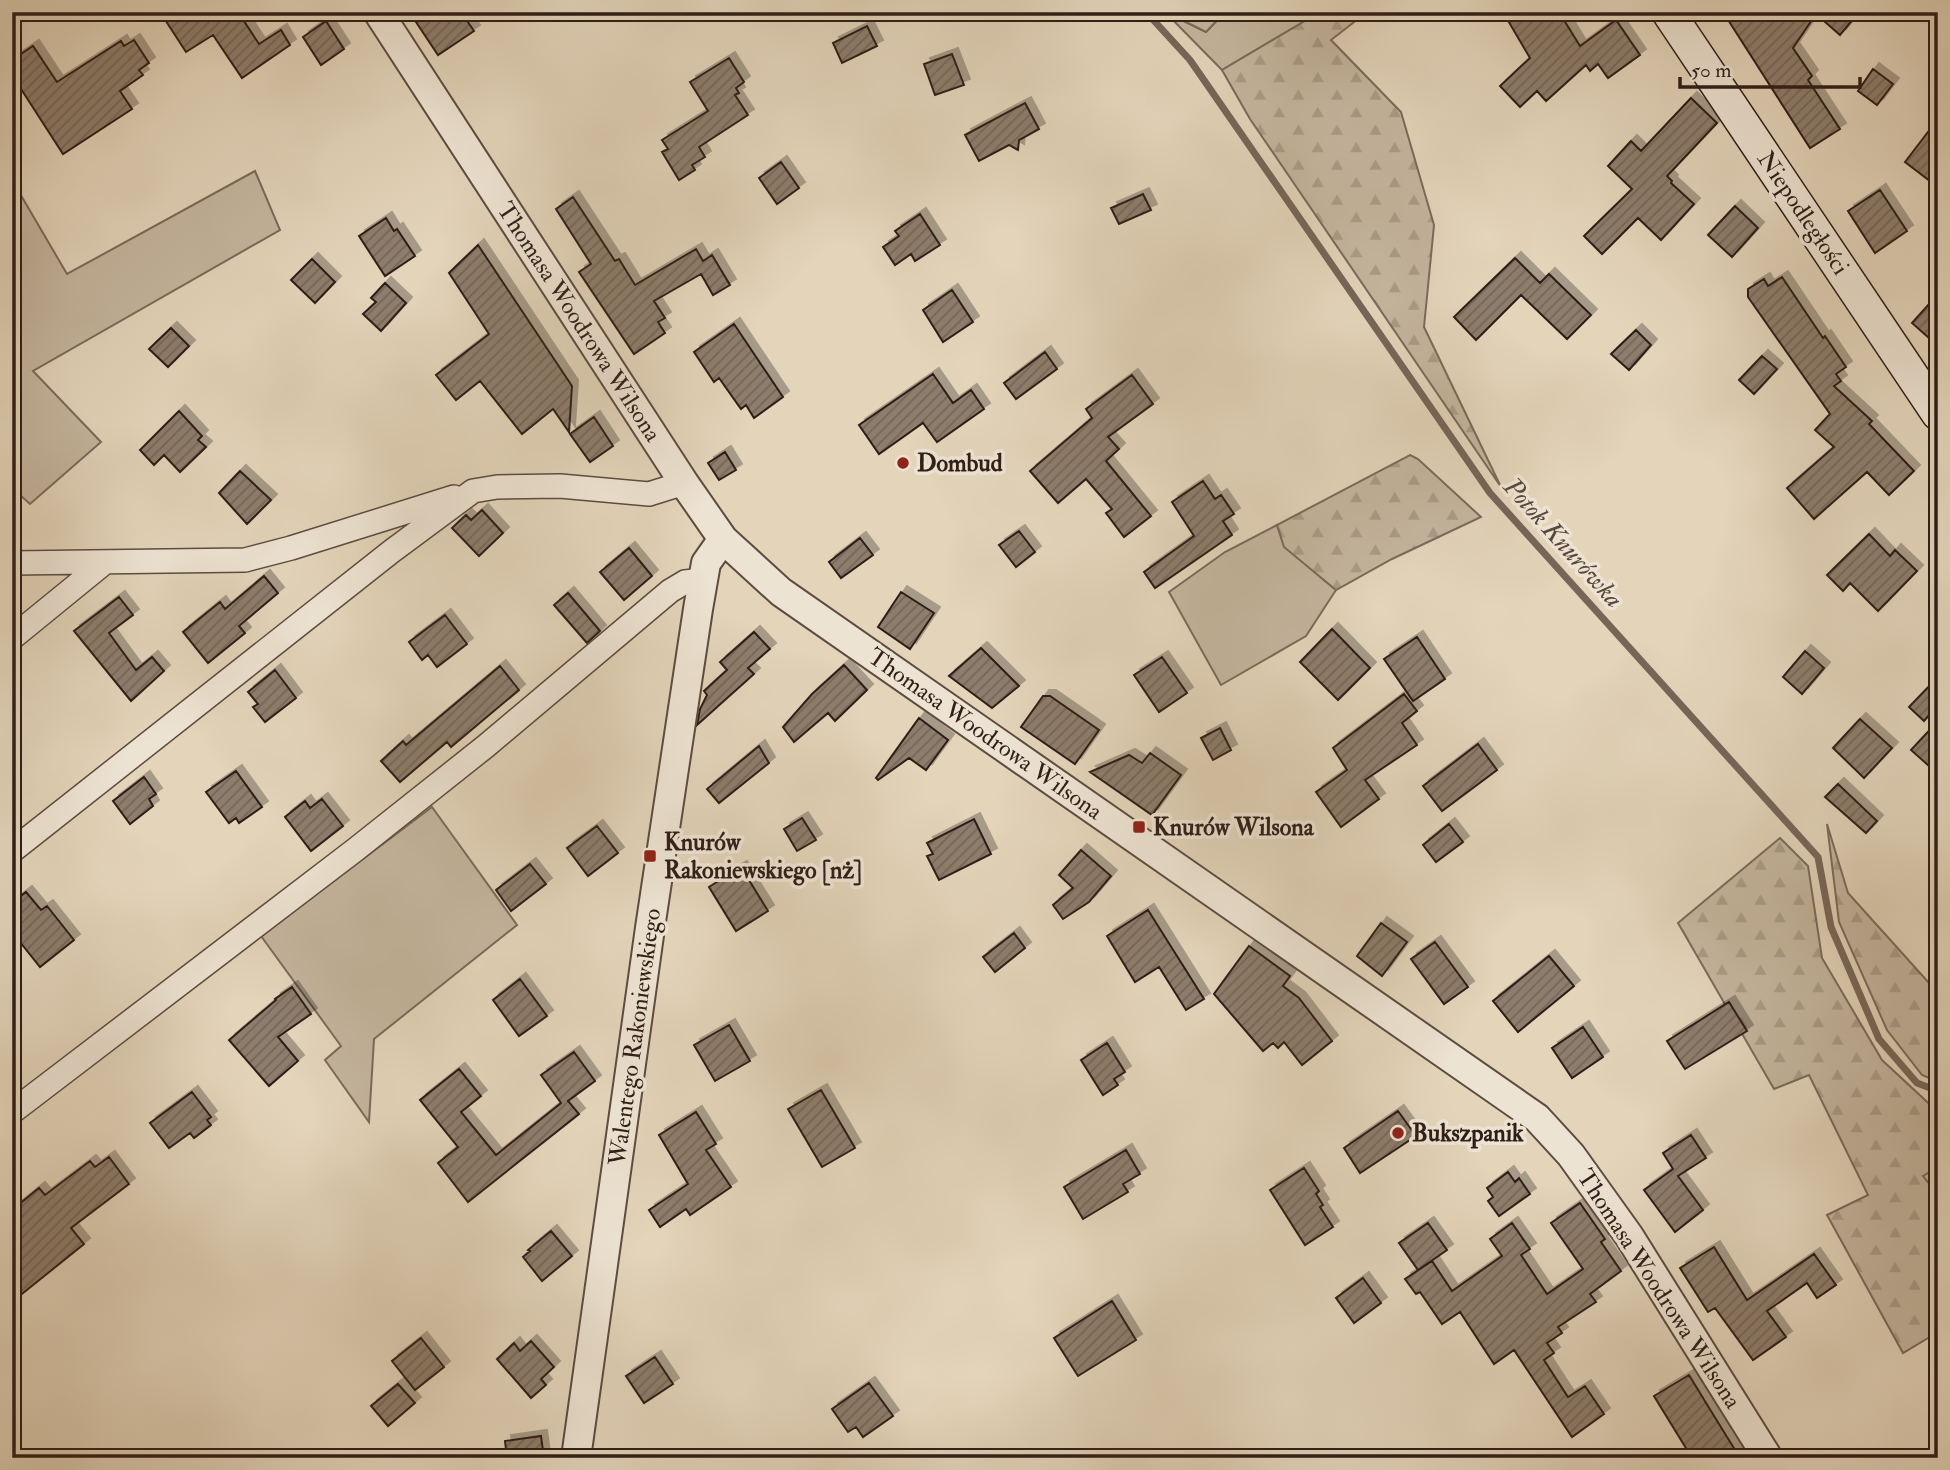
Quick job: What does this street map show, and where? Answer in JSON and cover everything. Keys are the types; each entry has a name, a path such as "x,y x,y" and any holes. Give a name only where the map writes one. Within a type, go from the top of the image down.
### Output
{"main road":[{"name":"Niepodległości","path":"1668,12 1938,414"}],"street":[{"name":"Thomasa Woodrowa Wilsona","path":"378,12 723,539 781,592 1537,1118 1571,1155 1629,1236 1768,1458"},
{"path":"12,564 245,560 473,491 497,487 560,486 649,494 684,483"},
{"path":"12,851 392,551 473,491"},
{"name":"Walentego Rakoniewskiego","path":"576,1458 650,928 703,580 709,557 723,539"},
{"path":"12,638 104,563"},
{"path":"12,1112 223,953 486,746 670,591 685,582 703,580"}],"green space":[{"path":"1165,12 1206,32 1225,12 1320,12 1222,70"},
{"path":"1166,12 1225,12 1206,32"},
{"path":"1320,12 1367,12 1331,40 1401,112 1434,225 1424,327 1501,487 1250,119 1222,70"},
{"path":"255,171 280,230 33,371 101,442 30,504 12,488 12,180 67,274"},
{"path":"1410,455 1418,459 1481,517 1392,559 1336,590 1284,547 1277,525"},
{"path":"1277,525 1285,547 1336,590 1306,636 1221,685 1169,592 1225,552"},
{"path":"432,807 517,925 374,1039 369,1122 325,1060 341,1046 261,936"},
{"path":"1827,824 1848,893 1938,993 1938,1082 1922,1075 1887,1030 1839,922"},
{"path":"1780,838 1808,866 1822,958 1882,1060 1938,1112 1938,1167 1923,1176 1938,1195 1938,1332 1903,1353 1827,1215 1868,1195 1809,1075 1774,1089 1678,923"},
{"path":"1938,1167 1938,1195 1922,1176"}],"building":[{"path":"160,12 238,12 259,44 281,30 290,45 242,78 213,35 186,52"},
{"path":"431,12 461,12 474,31 438,55 416,22"},
{"path":"1503,12 1559,12 1580,46 1616,20 1640,55 1608,78 1598,64 1590,71 1586,65 1546,101 1537,91 1520,107 1500,86 1530,58"},
{"path":"1723,12 1859,12 1840,35 1816,14 1793,48 1812,76 1808,80 1840,129 1810,148"},
{"path":"326,21 344,49 321,65 303,37"},
{"path":"867,26 877,46 842,63 833,43"},
{"path":"134,40 149,63 139,70 143,75 120,91 132,109 63,154 12,75 12,60 33,46 57,82 121,41 124,46"},
{"path":"952,54 964,85 935,95 924,64"},
{"path":"729,58 744,82 736,88 739,93 735,95 748,115 699,147 705,157 692,165 695,170 679,180 662,152 668,149 662,140 708,111 690,82"},
{"path":"1873,69 1893,84 1877,105 1858,91"},
{"path":"1691,98 1717,123 1667,176 1694,204 1661,240 1638,218 1602,254 1584,236 1632,189 1608,166 1631,141 1641,151"},
{"path":"1025,103 1039,129 1019,140 1018,150 1009,145 979,161 965,135"},
{"path":"1938,119 1938,171 1930,181 1905,162"},
{"path":"781,162 799,188 777,204 759,178"},
{"path":"1880,190 1907,231 1875,253 1848,211"},
{"path":"1143,194 1151,210 1119,224 1111,208"},
{"path":"573,197 615,261 619,259 635,285 696,249 703,261 712,255 730,285 713,295 701,274 654,301 665,318 658,322 665,333 634,354 579,272 591,264 556,209"},
{"path":"1735,206 1758,228 1732,257 1708,235"},
{"path":"920,214 940,245 915,261 911,254 895,265 883,247 899,236 895,231"},
{"path":"386,218 415,256 385,276 359,236"},
{"path":"478,245 572,386 569,432 553,409 522,434 480,381 456,400 436,375 489,334 449,273"},
{"path":"1515,258 1540,283 1549,274 1591,315 1567,339 1521,295 1476,340 1454,317"},
{"path":"312,259 335,282 315,303 291,280"},
{"path":"1782,277 1846,367 1836,374 1841,381 1834,386 1872,421 1869,424 1914,471 1889,495 1867,472 1814,519 1787,488 1834,447 1815,430 1830,414 1748,297 1748,289 1764,279 1768,286"},
{"path":"385,283 406,303 381,331 363,314 376,302 371,298"},
{"path":"952,290 973,322 943,342 923,310"},
{"path":"1938,294 1938,346 1912,323"},
{"path":"734,324 783,397 754,418 746,405 741,409 719,378 714,382 694,352"},
{"path":"171,328 189,346 168,367 149,349"},
{"path":"1636,330 1651,345 1629,370 1611,354"},
{"path":"1045,352 1057,369 1016,399 1004,383"},
{"path":"1762,356 1777,369 1754,394 1739,380"},
{"path":"933,374 953,403 971,390 984,409 937,442 923,423 879,454 859,425"},
{"path":"1132,375 1153,404 1108,437 1119,449 1106,461 1151,516 1124,537 1106,513 1112,509 1086,479 1058,503 1030,471 1092,418 1086,409"},
{"path":"179,411 202,436 198,440 206,447 180,472 164,455 154,465 140,450"},
{"path":"594,417 613,446 590,462 570,434"},
{"path":"725,452 736,470 719,480 708,463"},
{"path":"240,471 271,500 247,524 219,493"},
{"path":"1203,481 1215,499 1221,495 1234,514 1223,521 1232,535 1155,588 1144,572 1194,536 1172,502"},
{"path":"482,510 503,533 479,556 452,528 466,515 471,520"},
{"path":"1019,531 1035,552 1016,567 999,545"},
{"path":"1869,534 1890,556 1895,550 1917,571 1878,611 1850,583 1843,591 1827,575"},
{"path":"860,538 873,555 841,578 829,562"},
{"path":"629,548 652,576 624,600 600,572"},
{"path":"264,576 278,593 239,626 245,633 208,663 183,632 220,602 225,609"},
{"path":"901,592 934,613 910,649 878,627"},
{"path":"568,593 600,631 587,643 554,605"},
{"path":"119,597 133,615 109,633 136,670 152,657 164,671 131,701 74,631"},
{"path":"445,615 467,644 437,667 428,655 422,660 409,642"},
{"path":"1332,629 1370,668 1338,700 1300,662"},
{"path":"754,632 770,649 748,668 754,674 697,725 700,709 707,695 704,691 727,670 720,662"},
{"path":"1417,637 1445,679 1413,701 1384,659"},
{"path":"981,648 1019,686 992,708 949,676"},
{"path":"1805,651 1824,668 1802,694 1783,677"},
{"path":"1162,657 1187,693 1159,712 1134,675"},
{"path":"844,665 867,690 835,721 828,713 794,742 783,727 812,694"},
{"path":"500,666 519,690 451,747 447,742 400,782 381,761 403,741 406,745"},
{"path":"275,670 296,698 265,722 253,707 258,704 248,692"},
{"path":"1938,677 1938,705 1924,721 1909,707"},
{"path":"1404,694 1417,711 1402,723 1417,745 1365,780 1379,799 1341,827 1316,792 1347,770 1333,748"},
{"path":"1043,696 1050,696 1099,730 1075,764 1021,727"},
{"path":"919,718 948,740 926,770 909,758 878,780 876,778"},
{"path":"1860,719 1892,748 1864,778 1833,748"},
{"path":"1938,721 1938,774 1911,750"},
{"path":"1220,728 1231,750 1213,760 1201,738"},
{"path":"1478,744 1497,770 1442,811 1423,786"},
{"path":"759,746 769,763 719,803 707,789"},
{"path":"1150,753 1181,775 1152,815 1090,772 1129,755 1142,763"},
{"path":"236,771 262,807 239,823 236,818 229,823 206,792"},
{"path":"144,777 156,794 149,799 153,806 130,824 113,801"},
{"path":"1838,784 1877,821 1866,833 1825,797"},
{"path":"322,799 343,826 311,851 285,817 305,801 310,808"},
{"path":"802,818 816,840 797,851 784,829"},
{"path":"974,819 991,854 939,880 927,856 933,854 927,843"},
{"path":"1449,824 1463,842 1436,862 1423,845"},
{"path":"597,826 618,853 588,876 567,848"},
{"path":"1081,850 1111,876 1089,902 1063,919 1053,905 1073,888 1059,875"},
{"path":"530,864 546,884 511,911 496,890"},
{"path":"741,867 768,911 736,931 709,887"},
{"path":"26,892 41,910 47,906 74,940 40,967 12,932 12,903"},
{"path":"1148,910 1204,999 1186,1010 1159,967 1135,982 1107,936"},
{"path":"1381,923 1407,942 1382,976 1357,956"},
{"path":"1014,933 1025,948 995,972 983,957"},
{"path":"1435,942 1468,987 1444,1004 1411,959"},
{"path":"1249,946 1290,976 1283,986 1299,998 1332,1041 1302,1065 1284,1042 1278,1048 1273,1043 1263,1051 1214,994"},
{"path":"1549,956 1574,986 1518,1032 1493,1001"},
{"path":"520,979 547,1016 519,1036 493,1000"},
{"path":"292,987 311,1014 278,1037 298,1061 269,1086 229,1040"},
{"path":"1729,1002 1747,1031 1685,1069 1667,1041"},
{"path":"729,1025 750,1061 715,1081 694,1045"},
{"path":"1583,1027 1603,1057 1572,1078 1552,1048"},
{"path":"1107,1043 1125,1072 1114,1079 1118,1085 1103,1095 1081,1060"},
{"path":"574,1052 595,1081 568,1101 579,1114 468,1202 438,1163 458,1147 420,1100 459,1069 481,1096 461,1112 496,1155 561,1103 541,1075"},
{"path":"821,1090 855,1148 822,1167 788,1109"},
{"path":"192,1092 211,1117 207,1120 211,1125 194,1138 190,1133 169,1148 150,1123"},
{"path":"1398,1111 1416,1136 1360,1173 1344,1148"},
{"path":"696,1112 716,1144 706,1150 731,1187 690,1215 686,1209 660,1227 649,1210 688,1184 659,1135"},
{"path":"1691,1135 1706,1158 1678,1176 1703,1210 1675,1232 1644,1190 1673,1169 1663,1153"},
{"path":"1126,1150 1140,1174 1123,1184 1128,1192 1083,1219 1064,1187"},
{"path":"109,1157 129,1184 71,1228 84,1244 12,1302 12,1210 39,1188 45,1195 90,1161 95,1167"},
{"path":"1304,1168 1319,1191 1316,1194 1323,1205 1320,1207 1333,1227 1305,1245 1270,1190"},
{"path":"1508,1172 1515,1182 1519,1178 1530,1194 1499,1216 1488,1201 1493,1197 1487,1188"},
{"path":"1580,1203 1605,1239 1601,1242 1621,1271 1590,1294 1596,1302 1558,1327 1562,1333 1547,1343 1554,1353 1544,1360 1568,1397 1585,1386 1604,1414 1572,1437 1514,1350 1494,1364 1460,1312 1442,1324 1420,1292 1416,1294 1405,1279 1432,1261 1452,1291 1502,1256 1490,1239 1512,1223 1530,1249 1521,1255 1547,1294 1583,1269 1551,1223"},
{"path":"1428,1223 1447,1250 1418,1270 1399,1243"},
{"path":"551,1231 572,1256 542,1281 523,1257"},
{"path":"1714,1247 1747,1300 1814,1254 1836,1285 1817,1298 1807,1283 1767,1311 1786,1337 1753,1360 1715,1308 1708,1312 1680,1268"},
{"path":"1363,1278 1381,1303 1354,1323 1336,1298"},
{"path":"1112,1301 1136,1340 1078,1376 1054,1338"},
{"path":"421,1338 444,1367 415,1390 392,1361"},
{"path":"531,1341 554,1367 541,1379 546,1385 531,1398 497,1359 514,1343 520,1351"},
{"path":"655,1357 673,1384 644,1403 626,1376"},
{"path":"1689,1375 1740,1458 1692,1458 1654,1396"},
{"path":"869,1383 893,1416 863,1437 856,1427 848,1432 832,1409"},
{"path":"398,1384 415,1403 388,1426 371,1406"},
{"path":"541,1436 544,1458 507,1458 505,1441"}],"waterway":[{"name":"Potok Knurówka","path":"1146,12 1190,60 1490,493 1818,857 1831,927 1879,1039 1917,1083 1938,1091"}],"place":[{"name":"Dombud","path":"903,463"},
{"name":"Knurów Wilsona","path":"1139,827"},
{"name":"Knurów Rakoniewskiego [nż]","path":"650,856"},
{"name":"Bukszpanik","path":"1398,1133"}]}
